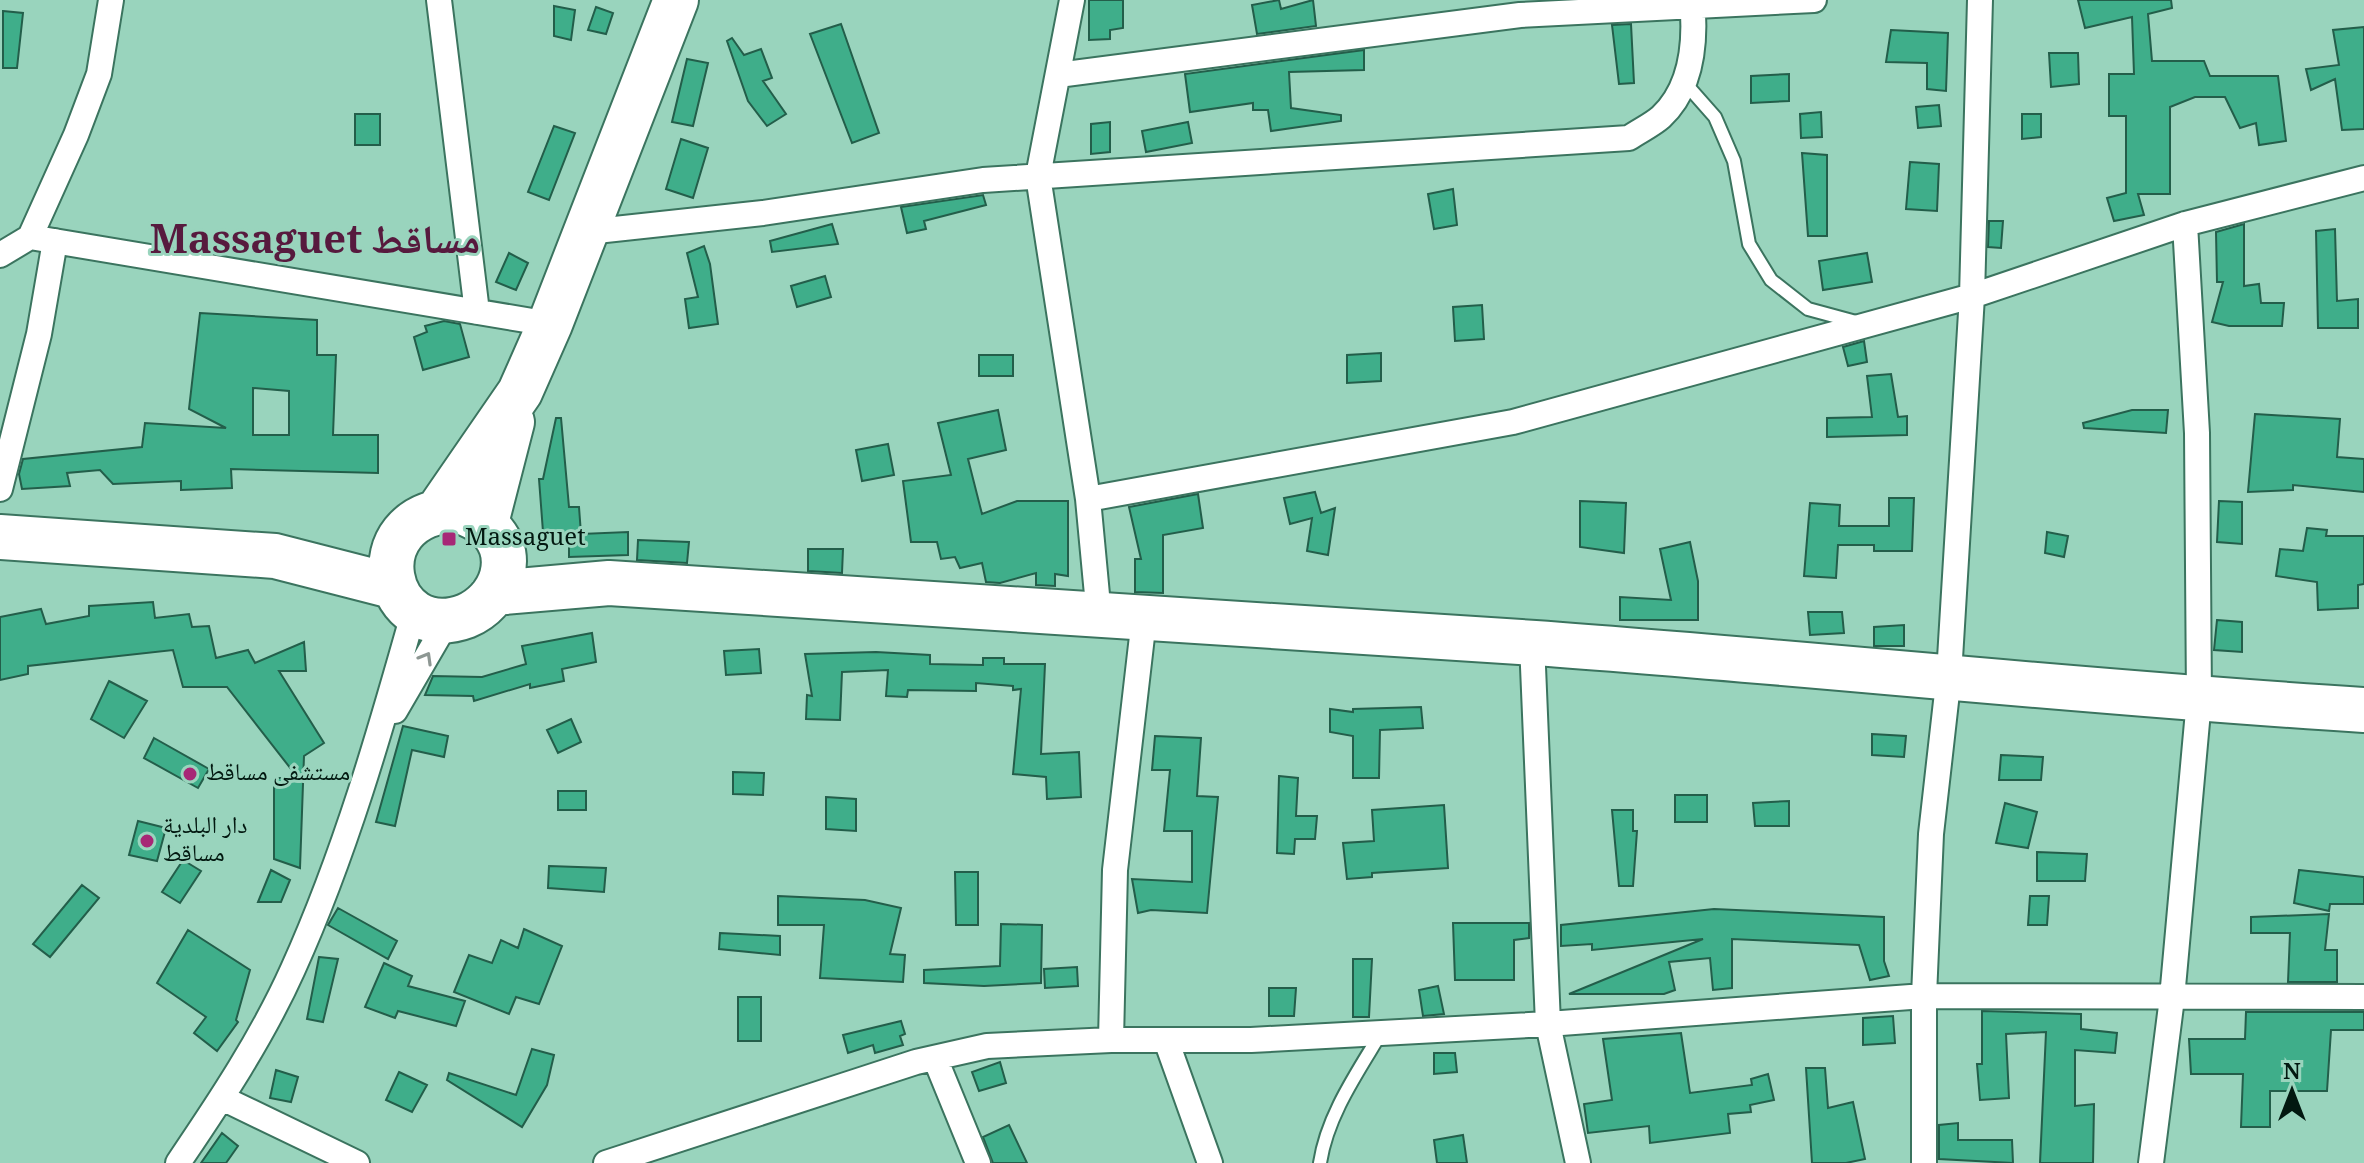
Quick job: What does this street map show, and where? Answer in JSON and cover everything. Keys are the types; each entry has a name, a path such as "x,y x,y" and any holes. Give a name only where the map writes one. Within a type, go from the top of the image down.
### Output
{"highway":[{"path":"438,511 520,392 587,232 676,0"},
{"path":"275,556 418,606 474,612 494,593 503,568 493,532 520,392"},
{"path":"418,606 392,555 398,540 422,517 438,511 472,514 493,532 609,583"},
{"path":"0,537 275,556 398,540"},
{"path":"494,593 609,583 1532,643 1949,675 2199,700 2364,710"}],"street":[{"path":"0,255 30,237 99,74 111,0"},
{"path":"439,0 477,312"},
{"path":"1072,0 1038,176 1088,499 1099,616"},
{"path":"1058,75 1520,15 1814,0"},
{"path":"1924,1163 1924,996 1931,834 1949,675 1972,296 1980,0"},
{"path":"587,232 763,213 983,180 1629,138 1662,117 1685,83 1694,44 1693,4"},
{"path":"1088,499 1513,422 1972,296 2185,224 2364,178"},
{"path":"2151,1163 2172,998 2199,700 2197,433 2185,224"},
{"path":"30,237 550,324"},
{"path":"0,489 39,334 55,241"},
{"path":"178,1163 222,1098 292,970 376,745 418,606"},
{"path":"376,745 418,606"},
{"path":"1111,1040 1115,870 1144,619"},
{"path":"1532,643 1548,1024 1578,1163"},
{"path":"606,1163 935,1058 987,1046 1381,1033 1924,996 2364,997"},
{"path":"1166,1040 1210,1163"},
{"path":"935,1058 978,1163"},
{"path":"222,1098 357,1163"}],"lane":[{"path":"1685,83 1715,117 1734,161 1749,244 1771,280 1808,309 1866,325"},
{"path":"1320,1163 1323,1147 1347,1088 1381,1033"}],"building":[{"path":"1089,0 1123,0 1123,28 1110,30 1110,39 1089,40"},
{"path":"1279,0 1281,9 1313,0 1316,26 1257,34 1252,5"},
{"path":"2078,0 2171,0 2172,8 2148,14 2152,61 2204,61 2210,76 2278,76 2286,141 2259,145 2256,123 2240,128 2225,97 2195,97 2170,107 2170,194 2138,194 2144,215 2114,221 2107,198 2126,193 2126,116 2109,116 2109,74 2134,74 2132,17 2085,28"},
{"path":"554,6 575,10 571,40 554,36"},
{"path":"596,7 613,13 606,34 588,30"},
{"path":"3,11 23,13 17,68 3,68"},
{"path":"841,24 879,133 852,143 810,34"},
{"path":"1631,24 1634,83 1619,84 1612,25"},
{"path":"2364,27 2364,129 2342,130 2335,79 2311,90 2306,69 2339,65 2333,30"},
{"path":"1891,30 1948,33 1946,91 1927,89 1927,63 1886,62"},
{"path":"732,38 744,55 761,49 772,78 763,81 786,114 767,126 748,101 727,41"},
{"path":"1364,50 1364,70 1289,72 1291,108 1341,115 1341,121 1271,131 1268,110 1253,110 1253,103 1190,112 1185,74"},
{"path":"2049,53 2078,53 2079,84 2051,87"},
{"path":"687,59 708,63 693,126 672,122"},
{"path":"1789,74 1789,101 1751,103 1751,76"},
{"path":"1939,105 1941,126 1918,128 1916,107"},
{"path":"1821,112 1822,137 1801,138 1800,114"},
{"path":"355,114 380,114 380,145 355,145"},
{"path":"2022,114 2041,114 2041,137 2022,139"},
{"path":"1110,122 1110,152 1091,154 1091,124"},
{"path":"1188,122 1192,143 1146,152 1142,131"},
{"path":"554,126 575,133 549,200 528,192"},
{"path":"681,139 708,148 693,198 666,189"},
{"path":"1802,153 1827,155 1827,236 1808,236"},
{"path":"1910,162 1939,164 1937,211 1906,209"},
{"path":"1453,189 1457,225 1434,229 1428,194"},
{"path":"983,195 986,205 924,221 926,229 907,233 901,207"},
{"path":"1989,221 2003,221 2001,248 1988,247"},
{"path":"832,224 838,244 772,252 770,241"},
{"path":"2244,224 2244,286 2259,284 2261,303 2284,303 2282,326 2229,326 2212,322 2223,282 2217,282 2216,232"},
{"path":"2335,229 2337,301 2358,299 2358,328 2318,328 2316,231"},
{"path":"704,246 710,264 718,324 689,328 685,299 698,297 687,253"},
{"path":"509,253 528,263 516,290 496,282"},
{"path":"1867,253 1872,282 1823,290 1819,261"},
{"path":"825,276 831,297 797,307 791,286"},
{"path":"1482,305 1484,339 1455,341 1453,307"},
{"path":"200,313 317,320 317,355 336,355 333,435 378,435 378,473 231,469 232,488 181,490 181,481 113,484 100,470 67,473 70,486 22,489 19,474 23,459 142,447 145,423 226,428 189,409","holes":["253,388 289,391 289,435 253,435"]},
{"path":"444,321 460,324 469,357 423,370 414,337 427,332 425,326"},
{"path":"1864,341 1867,362 1848,366 1843,347"},
{"path":"1381,353 1381,381 1347,383 1347,355"},
{"path":"979,355 1013,355 1013,376 979,376"},
{"path":"1891,374 1898,417 1907,416 1907,435 1827,437 1827,418 1872,417 1867,376"},
{"path":"998,410 1006,450 968,459 982,514 1017,501 1068,501 1068,576 1055,574 1055,586 1036,585 1036,573 1000,583 986,582 982,563 960,568 955,557 941,559 937,542 911,542 903,481 951,475 938,423"},
{"path":"2132,410 2168,410 2166,433 2084,428 2083,423"},
{"path":"2255,414 2340,419 2337,457 2364,459 2364,492 2293,485 2293,490 2248,492"},
{"path":"556,418 561,418 569,507 579,507 581,534 628,532 628,555 569,557 569,545 544,545 539,479 543,479"},
{"path":"888,444 894,475 862,481 856,450"},
{"path":"1315,492 1321,513 1335,508 1328,555 1307,551 1312,518 1290,524 1284,498"},
{"path":"1198,494 1203,528 1163,535 1163,593 1135,592 1135,559 1141,559 1129,507"},
{"path":"1889,498 1914,498 1912,551 1874,551 1874,545 1838,545 1836,578 1804,576 1810,503 1840,505 1839,526 1889,526"},
{"path":"1580,501 1626,503 1624,553 1580,547"},
{"path":"2219,501 2242,502 2242,544 2217,542"},
{"path":"2307,528 2327,530 2326,536 2364,536 2364,584 2358,585 2358,608 2318,610 2317,582 2276,576 2280,549 2303,551"},
{"path":"2047,532 2068,536 2064,557 2045,553"},
{"path":"638,540 689,542 687,563 637,560"},
{"path":"1690,542 1698,581 1698,620 1620,620 1620,597 1671,600 1660,549"},
{"path":"808,549 843,549 842,573 808,571"},
{"path":"153,602 155,618 189,614 192,627 209,626 216,658 248,650 255,663 304,642 306,671 279,671 324,743 304,756 300,868 274,859 274,778 298,778 227,687 183,687 173,650 28,666 28,674 0,680 0,617 41,609 46,624 89,616 89,606"},
{"path":"1808,612 1842,612 1844,633 1810,635"},
{"path":"2217,620 2242,622 2242,652 2214,650"},
{"path":"1904,625 1904,646 1874,646 1874,627"},
{"path":"592,633 596,662 562,669 564,681 530,688 530,684 474,701 473,696 425,695 433,676 482,677 526,664 522,646"},
{"path":"759,649 761,673 726,675 724,651"},
{"path":"876,652 930,655 930,664 983,665 983,658 1004,658 1004,664 1045,664 1041,754 1079,752 1081,797 1047,799 1046,777 1013,774 1021,689 1013,690 1013,686 976,683 976,691 908,690 907,697 886,696 888,670 842,672 840,720 806,719 807,695 812,696 805,654"},
{"path":"109,681 147,701 124,738 91,719"},
{"path":"1421,707 1423,728 1380,730 1379,778 1353,778 1353,736 1330,732 1330,709 1353,712 1353,709"},
{"path":"571,719 581,742 558,753 547,730"},
{"path":"403,726 448,736 444,757 412,750 395,826 376,822"},
{"path":"1872,734 1906,736 1904,757 1872,755"},
{"path":"1155,736 1201,738 1197,796 1218,797 1207,913 1151,910 1138,913 1132,879 1192,882 1192,831 1164,831 1170,770 1152,770"},
{"name":"مستشفى مساقط","path":"154,738 209,769 198,788 144,758"},
{"path":"2001,755 2043,757 2041,780 1999,780"},
{"path":"733,772 764,773 763,795 733,794"},
{"path":"1279,776 1298,778 1296,816 1317,816 1315,839 1295,839 1294,854 1277,853"},
{"path":"558,791 586,791 586,810 558,810"},
{"path":"1675,795 1707,795 1707,822 1675,822"},
{"path":"826,797 856,799 856,831 826,829"},
{"path":"1789,801 1789,826 1755,826 1753,803"},
{"path":"2005,803 2037,812 2028,848 1996,843"},
{"path":"1444,805 1448,868 1372,873 1372,877 1347,879 1343,843 1374,841 1372,810"},
{"path":"1612,810 1633,810 1633,831 1637,831 1633,886 1619,886"},
{"name":"دار البلدية مساقط","path":"138,821 166,828 157,861 129,855"},
{"path":"2037,852 2087,854 2085,881 2037,881"},
{"path":"183,860 201,871 180,903 162,892"},
{"path":"549,866 606,868 604,892 548,888"},
{"path":"271,870 290,880 281,902 258,902"},
{"path":"2299,870 2364,877 2364,904 2330,904 2329,911 2294,903"},
{"path":"955,872 978,872 978,925 956,925"},
{"path":"82,885 99,898 50,957 33,944"},
{"path":"778,896 865,900 901,908 890,954 905,955 903,982 820,978 824,925 778,925"},
{"path":"2030,896 2049,896 2047,925 2028,925"},
{"path":"338,908 397,941 388,959 328,925"},
{"path":"1714,909 1884,917 1884,961 1889,976 1870,980 1859,945 1732,939 1732,988 1713,990 1710,958 1669,962 1675,990 1664,994 1569,994 1703,939 1592,950 1592,944 1561,946 1561,925"},
{"path":"2329,914 2325,950 2337,950 2337,982 2288,982 2290,933 2251,933 2251,917"},
{"path":"1453,923 1529,923 1529,938 1514,940 1514,980 1455,980"},
{"path":"1001,924 1042,925 1041,983 984,986 924,983 924,970 1000,966"},
{"path":"524,929 562,946 539,1004 516,997 509,1014 454,992 469,955 492,963 501,940 518,948"},
{"path":"188,930 250,970 238,1022 217,1051 194,1033 206,1017 157,983"},
{"path":"720,933 780,936 780,955 719,949"},
{"path":"319,957 338,959 323,1022 307,1019"},
{"path":"1353,959 1372,959 1369,1017 1353,1017"},
{"path":"384,963 412,976 408,986 465,1001 456,1026 398,1011 395,1018 365,1007"},
{"path":"1077,967 1078,986 1045,988 1044,969"},
{"path":"1438,986 1444,1014 1423,1016 1419,990"},
{"path":"1269,988 1296,988 1294,1016 1269,1016"},
{"path":"738,997 761,997 761,1041 738,1041"},
{"path":"1982,1011 2081,1014 2081,1029 2117,1033 2115,1053 2075,1050 2075,1106 2094,1104 2093,1163 2040,1163 2046,1032 2006,1034 2009,1098 1980,1100 1977,1064 1982,1064"},
{"path":"2246,1012 2364,1012 2364,1030 2331,1030 2327,1091 2270,1091 2270,1127 2241,1127 2243,1074 2191,1074 2189,1039 2245,1039"},
{"path":"1893,1016 1895,1043 1863,1045 1863,1018"},
{"path":"901,1021 905,1034 900,1036 903,1045 875,1053 873,1045 848,1053 843,1035"},
{"path":"1681,1033 1690,1093 1752,1085 1751,1079 1768,1074 1774,1100 1750,1105 1751,1112 1728,1114 1730,1133 1650,1143 1649,1126 1588,1133 1584,1104 1612,1100 1603,1039"},
{"path":"532,1049 554,1055 547,1085 522,1127 447,1080 449,1073 516,1095"},
{"path":"1434,1053 1455,1053 1457,1072 1434,1074"},
{"path":"1000,1062 1006,1083 979,1091 972,1072"},
{"path":"1806,1068 1825,1068 1828,1108 1853,1102 1865,1159 1846,1163 1812,1163"},
{"path":"276,1070 298,1077 291,1102 270,1098"},
{"path":"399,1072 427,1085 412,1112 386,1100"},
{"path":"1958,1123 1958,1140 2012,1140 2013,1163 1939,1159 1939,1125"},
{"path":"1009,1125 1027,1163 993,1163 983,1137"},
{"path":"222,1133 238,1146 226,1163 201,1163"},
{"path":"1463,1135 1467,1163 1437,1163 1434,1140"}],"place":[{"name":"Massaguet","path":"449,539"},
{"name":"مستشفى مساقط","path":"190,774"},
{"name":"دار البلدية مساقط","path":"147,841"}],"district":[{"name":"Massaguet مساقط","path":"315,244"}]}
